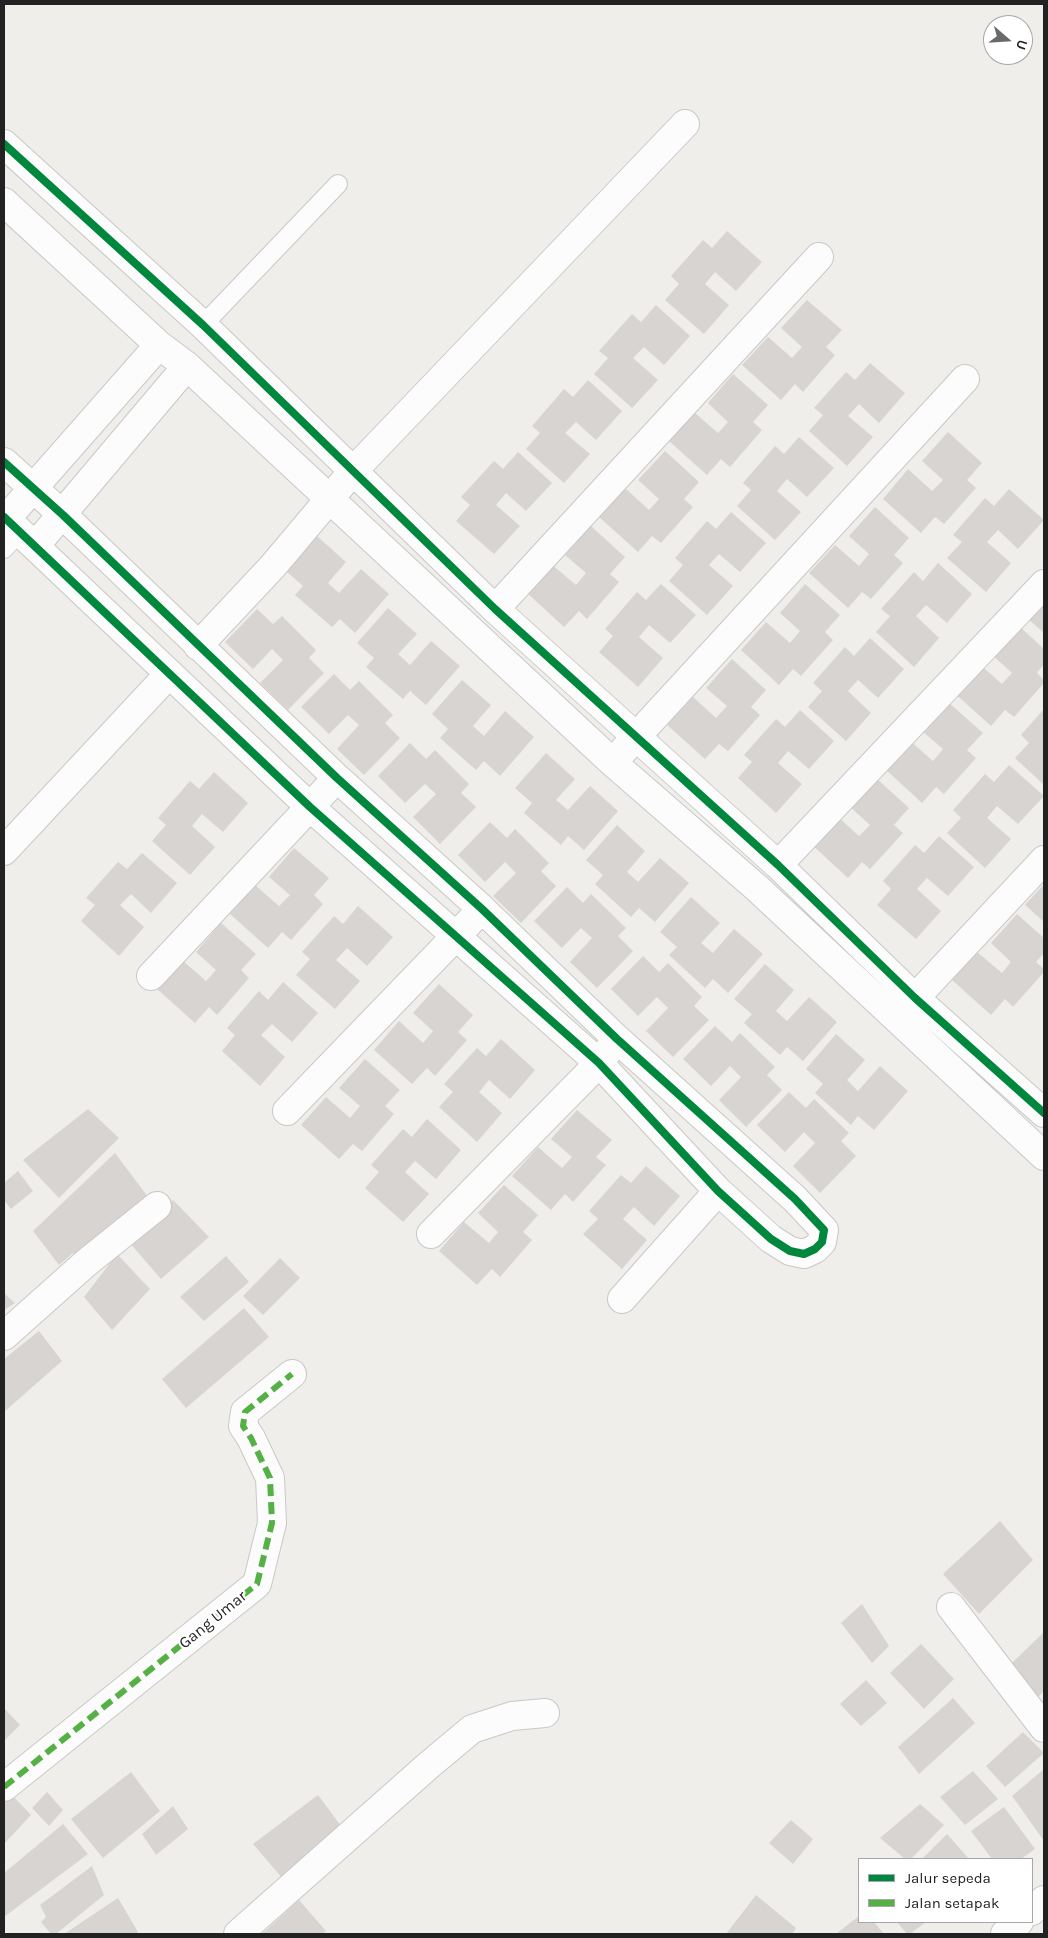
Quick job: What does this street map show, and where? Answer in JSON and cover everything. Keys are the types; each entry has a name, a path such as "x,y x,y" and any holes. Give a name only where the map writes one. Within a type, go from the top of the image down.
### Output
{"street":[{"path":"198,646 273,566 353,471 685,124"},
{"path":"4,144 203,325 495,609 778,865 916,998 1044,1113"},
{"path":"4,202 330,498 612,762 758,889 1044,1156"},
{"path":"495,609 819,257"},
{"path":"14,533 34,489 203,325"},
{"path":"14,533 63,515 173,356"},
{"path":"612,762 965,379"},
{"path":"4,462 63,515 338,778 482,908 617,1039 795,1199 824,1230 822,1242 804,1254 790,1251 770,1239 718,1191 599,1063 310,807 169,674 14,533"},
{"path":"778,865 1044,584"},
{"path":"4,851 169,674"},
{"path":"151,976 338,778"},
{"path":"916,998 1044,860"},
{"path":"287,1111 482,908"},
{"path":"431,1234 599,1063 617,1039"},
{"path":"622,1299 718,1191"},
{"path":"4,1336 86,1263 157,1206"},
{"name":"Gang Umar","path":"4,1787 257,1584 272,1523 270,1478 252,1438 243,1426 245,1412 292,1374"},
{"path":"951,1607 1044,1728"},
{"path":"238,1934 428,1765 472,1729 512,1716 545,1714"},
{"path":"1033,1909 1044,1900"},
{"path":"1005,1934 1018,1923"}],"lane":[{"path":"203,325 338,184"}],"building":[{"path":"727,231 762,262 736,291 715,272 705,284 729,305 704,334 665,300 679,284 671,276 703,240 712,248"},
{"path":"807,300 842,330 826,347 835,355 803,392 795,384 781,400 742,365 768,337 792,358 802,347 781,328"},
{"path":"656,305 690,336 664,365 644,347 633,358 658,380 632,408 594,374 608,358 599,351 632,314 641,322"},
{"path":"870,363 905,393 879,423 859,404 848,416 873,437 847,466 809,431 823,415 814,408 846,372 855,380"},
{"path":"733,374 768,405 753,422 762,430 730,467 721,459 707,475 669,441 694,412 718,433 728,422 708,403"},
{"path":"588,380 622,411 596,440 576,422 565,433 590,454 564,483 526,449 540,433 532,426 564,389 573,397"},
{"path":"948,432 982,463 967,480 976,488 944,524 935,517 921,533 883,499 908,469 932,491 943,480 922,461"},
{"path":"799,437 834,468 807,497 787,479 777,491 801,512 775,540 737,506 751,490 743,483 775,446 784,454"},
{"path":"665,451 699,482 684,499 693,507 661,543 652,536 638,552 599,517 625,488 649,510 659,499 638,480"},
{"path":"518,452 552,483 526,511 506,493 496,505 520,526 494,554 456,521 470,505 461,497 494,461 503,469"},
{"path":"1009,489 1044,520 1018,549 998,530 987,542 1011,563 986,592 947,558 962,542 953,535 985,498 994,506"},
{"path":"875,507 909,538 894,555 903,563 871,599 862,592 848,608 809,573 835,545 859,566 869,554 849,536"},
{"path":"731,512 766,543 740,572 719,554 709,565 733,586 707,615 669,581 683,565 675,558 707,521 716,529"},
{"path":"591,526 625,557 610,574 619,582 587,619 579,611 564,627 526,592 551,564 576,585 586,573 565,555"},
{"path":"317,536 346,562 328,583 339,593 361,569 389,594 355,633 340,619 332,627 295,595 303,586 286,571"},
{"path":"938,563 972,594 947,623 926,605 916,616 939,638 914,667 876,632 890,616 881,609 914,572 923,581"},
{"path":"661,584 696,615 670,643 649,625 639,637 663,658 638,687 599,652 613,636 605,629 637,592 646,600"},
{"path":"805,584 840,615 825,632 833,640 801,676 793,669 779,685 741,650 766,622 790,643 800,631 780,613"},
{"path":"1044,596 1044,633 1026,617"},
{"path":"388,608 417,634 398,654 410,665 431,641 460,666 426,705 410,691 403,699 366,667 374,658 357,643"},
{"path":"257,609 273,624 282,616 316,650 309,658 324,673 288,710 260,683 283,660 272,649 253,669 225,642"},
{"path":"1018,625 1044,649 1044,664 1037,673 1044,680 1044,683 1014,717 1005,710 991,726 952,691 978,663 1002,684 1012,673 991,654"},
{"path":"870,638 904,669 878,698 858,680 848,691 871,713 846,741 808,707 822,691 813,683 845,647 854,656"},
{"path":"732,659 766,690 751,707 760,715 728,751 719,744 705,759 667,725 693,697 716,718 727,706 706,688"},
{"path":"334,674 350,690 359,681 393,715 385,723 400,738 364,775 337,749 359,725 348,715 329,734 301,707"},
{"path":"462,680 491,705 473,726 484,736 505,711 534,737 500,776 484,761 476,770 440,738 448,729 432,714"},
{"path":"948,702 983,733 967,750 976,758 944,794 936,787 922,803 884,768 909,740 933,761 943,749 922,731"},
{"path":"1044,709 1044,785 1015,758 1029,743 1021,735"},
{"path":"800,710 834,741 809,769 788,751 778,763 802,784 776,813 738,778 752,762 744,755 776,719 785,727"},
{"path":"410,743 426,759 435,750 469,784 461,793 476,807 440,844 413,817 436,794 425,784 405,803 378,776"},
{"path":"546,753 575,779 556,800 568,810 590,786 618,811 584,850 568,836 561,845 524,813 532,803 515,788"},
{"path":"1009,765 1044,796 1018,824 997,806 987,818 1011,839 985,868 947,833 961,818 953,810 985,774 994,782"},
{"path":"214,772 248,803 223,832 202,814 192,826 215,847 190,875 152,841 166,825 158,818 190,781 199,789"},
{"path":"875,777 909,808 894,825 903,833 870,869 862,862 848,878 810,843 836,815 859,836 870,825 849,806"},
{"path":"490,822 507,838 515,829 549,863 541,871 556,886 521,923 493,896 516,873 505,862 485,882 458,855"},
{"path":"617,825 645,851 627,872 638,882 660,858 689,883 655,922 639,908 631,917 595,884 603,875 586,860"},
{"path":"939,836 974,867 948,896 927,878 917,889 941,911 916,939 877,905 891,889 883,881 915,845 924,853"},
{"path":"294,848 329,878 314,895 323,904 291,940 282,932 268,948 230,914 255,885 279,906 290,895 269,877"},
{"path":"142,853 177,883 151,913 131,894 120,905 144,927 119,956 81,921 95,905 86,898 118,862 127,869"},
{"path":"1044,884 1044,922 1025,905"},
{"path":"567,887 583,903 591,894 626,928 618,936 633,951 597,988 570,962 592,938 581,928 562,948 534,921"},
{"path":"691,897 720,923 701,943 713,953 734,929 763,954 728,993 713,979 705,988 669,955 677,947 660,932"},
{"path":"358,906 393,937 367,966 347,948 336,960 360,981 335,1009 296,975 310,959 302,952 334,916 343,924"},
{"path":"1017,914 1044,938 1044,953 1036,962 1044,969 1044,972 1013,1007 1005,999 991,1015 952,980 977,952 1002,973 1011,962 991,943"},
{"path":"221,923 256,954 241,970 249,978 217,1015 209,1007 195,1023 157,989 182,960 206,981 216,970 196,952"},
{"path":"643,956 659,972 668,963 702,997 694,1006 709,1020 673,1057 646,1031 668,1008 657,997 638,1016 611,989"},
{"path":"765,964 794,990 776,1011 787,1021 809,997 837,1022 803,1061 787,1047 780,1055 744,1023 752,1014 734,999"},
{"path":"283,982 318,1013 292,1042 272,1024 261,1035 285,1057 260,1086 222,1051 235,1035 227,1028 259,991 268,1000"},
{"path":"439,984 473,1015 458,1032 467,1040 435,1076 427,1068 412,1084 374,1050 399,1021 423,1043 433,1031 413,1013"},
{"path":"715,1026 732,1042 740,1033 775,1067 767,1075 782,1090 746,1127 719,1100 741,1077 730,1066 711,1086 683,1059"},
{"path":"836,1034 865,1060 847,1080 858,1091 880,1066 908,1091 874,1130 858,1116 851,1125 815,1093 823,1084 806,1069"},
{"path":"501,1039 535,1070 510,1099 489,1080 479,1092 502,1113 477,1142 439,1107 453,1092 444,1084 477,1048 486,1056"},
{"path":"365,1059 400,1090 385,1106 394,1114 362,1151 353,1144 339,1159 301,1125 326,1097 350,1118 360,1106 339,1088"},
{"path":"789,1092 806,1108 814,1099 849,1133 841,1141 856,1156 820,1193 793,1166 815,1143 804,1132 785,1152 757,1125"},
{"path":"88,1109 119,1138 59,1198 23,1160"},
{"path":"577,1110 612,1140 596,1157 606,1165 573,1202 565,1194 551,1210 512,1176 538,1147 562,1168 572,1157 551,1139"},
{"path":"427,1119 461,1150 436,1179 415,1161 405,1172 429,1194 403,1222 365,1188 379,1172 371,1165 403,1129 412,1137"},
{"path":"115,1153 148,1197 78,1259 73,1253 59,1265 33,1231"},
{"path":"646,1166 680,1196 654,1226 634,1207 623,1219 647,1240 622,1269 583,1234 598,1219 589,1211 621,1175 631,1183"},
{"path":"18,1171 33,1191 11,1209 4,1200 4,1183"},
{"path":"504,1185 538,1215 523,1232 532,1240 500,1277 492,1269 477,1285 439,1251 464,1222 489,1243 498,1232 478,1213"},
{"path":"173,1200 209,1237 161,1279 129,1242"},
{"path":"117,1254 150,1289 112,1330 84,1297"},
{"path":"226,1256 249,1282 204,1321 180,1297"},
{"path":"280,1258 300,1278 263,1315 243,1296"},
{"path":"4,1293 15,1303 4,1310"},
{"path":"244,1308 269,1337 186,1408 162,1379"},
{"path":"39,1331 62,1361 4,1412 4,1359"},
{"path":"1000,1521 1033,1560 979,1614 943,1574"},
{"path":"862,1604 889,1646 872,1663 841,1623"},
{"path":"1044,1632 1044,1691 1035,1700 1011,1664"},
{"path":"921,1644 954,1679 924,1709 890,1673"},
{"path":"866,1680 887,1703 861,1726 840,1704"},
{"path":"953,1698 975,1723 919,1774 898,1747"},
{"path":"4,1708 20,1725 4,1741"},
{"path":"1023,1732 1044,1753 1005,1787 986,1766"},
{"path":"1044,1769 1044,1841 1012,1796"},
{"path":"973,1771 998,1799 965,1825 940,1797"},
{"path":"131,1772 160,1811 103,1858 71,1819"},
{"path":"47,1792 63,1810 49,1826 32,1808"},
{"path":"10,1793 31,1815 4,1844 4,1800"},
{"path":"318,1795 344,1830 283,1879 253,1844"},
{"path":"920,1804 944,1825 912,1858 904,1858 880,1838"},
{"path":"173,1806 188,1829 156,1855 142,1834"},
{"path":"1004,1807 1035,1849 1022,1858 991,1858 971,1831"},
{"path":"791,1820 813,1839 793,1864 769,1843"},
{"path":"63,1824 88,1854 4,1917 4,1873"},
{"path":"947,1834 968,1858 923,1858"},
{"path":"92,1866 104,1895 56,1934 51,1934 41,1922 46,1917 40,1905"},
{"path":"756,1895 796,1928 792,1934 726,1934"},
{"path":"118,1898 138,1932 135,1934 64,1934"},
{"path":"299,1900 326,1931 322,1934 262,1934"},
{"path":"858,1917 858,1923 875,1923 884,1934 836,1934"},
{"path":"898,1923 925,1923 910,1934 907,1934"}],"marked path":[{"path":"4,1787 257,1584 272,1523 270,1478 251,1438 243,1426 245,1412 292,1374"}],"cycle path":[{"path":"4,144 203,325 495,609 778,865 915,998 1044,1113"},
{"path":"4,462 63,515 337,778 482,909 617,1039 795,1199 824,1230 822,1242 815,1249 804,1254 790,1251 771,1239 718,1191 599,1063 310,807 4,517"}]}
